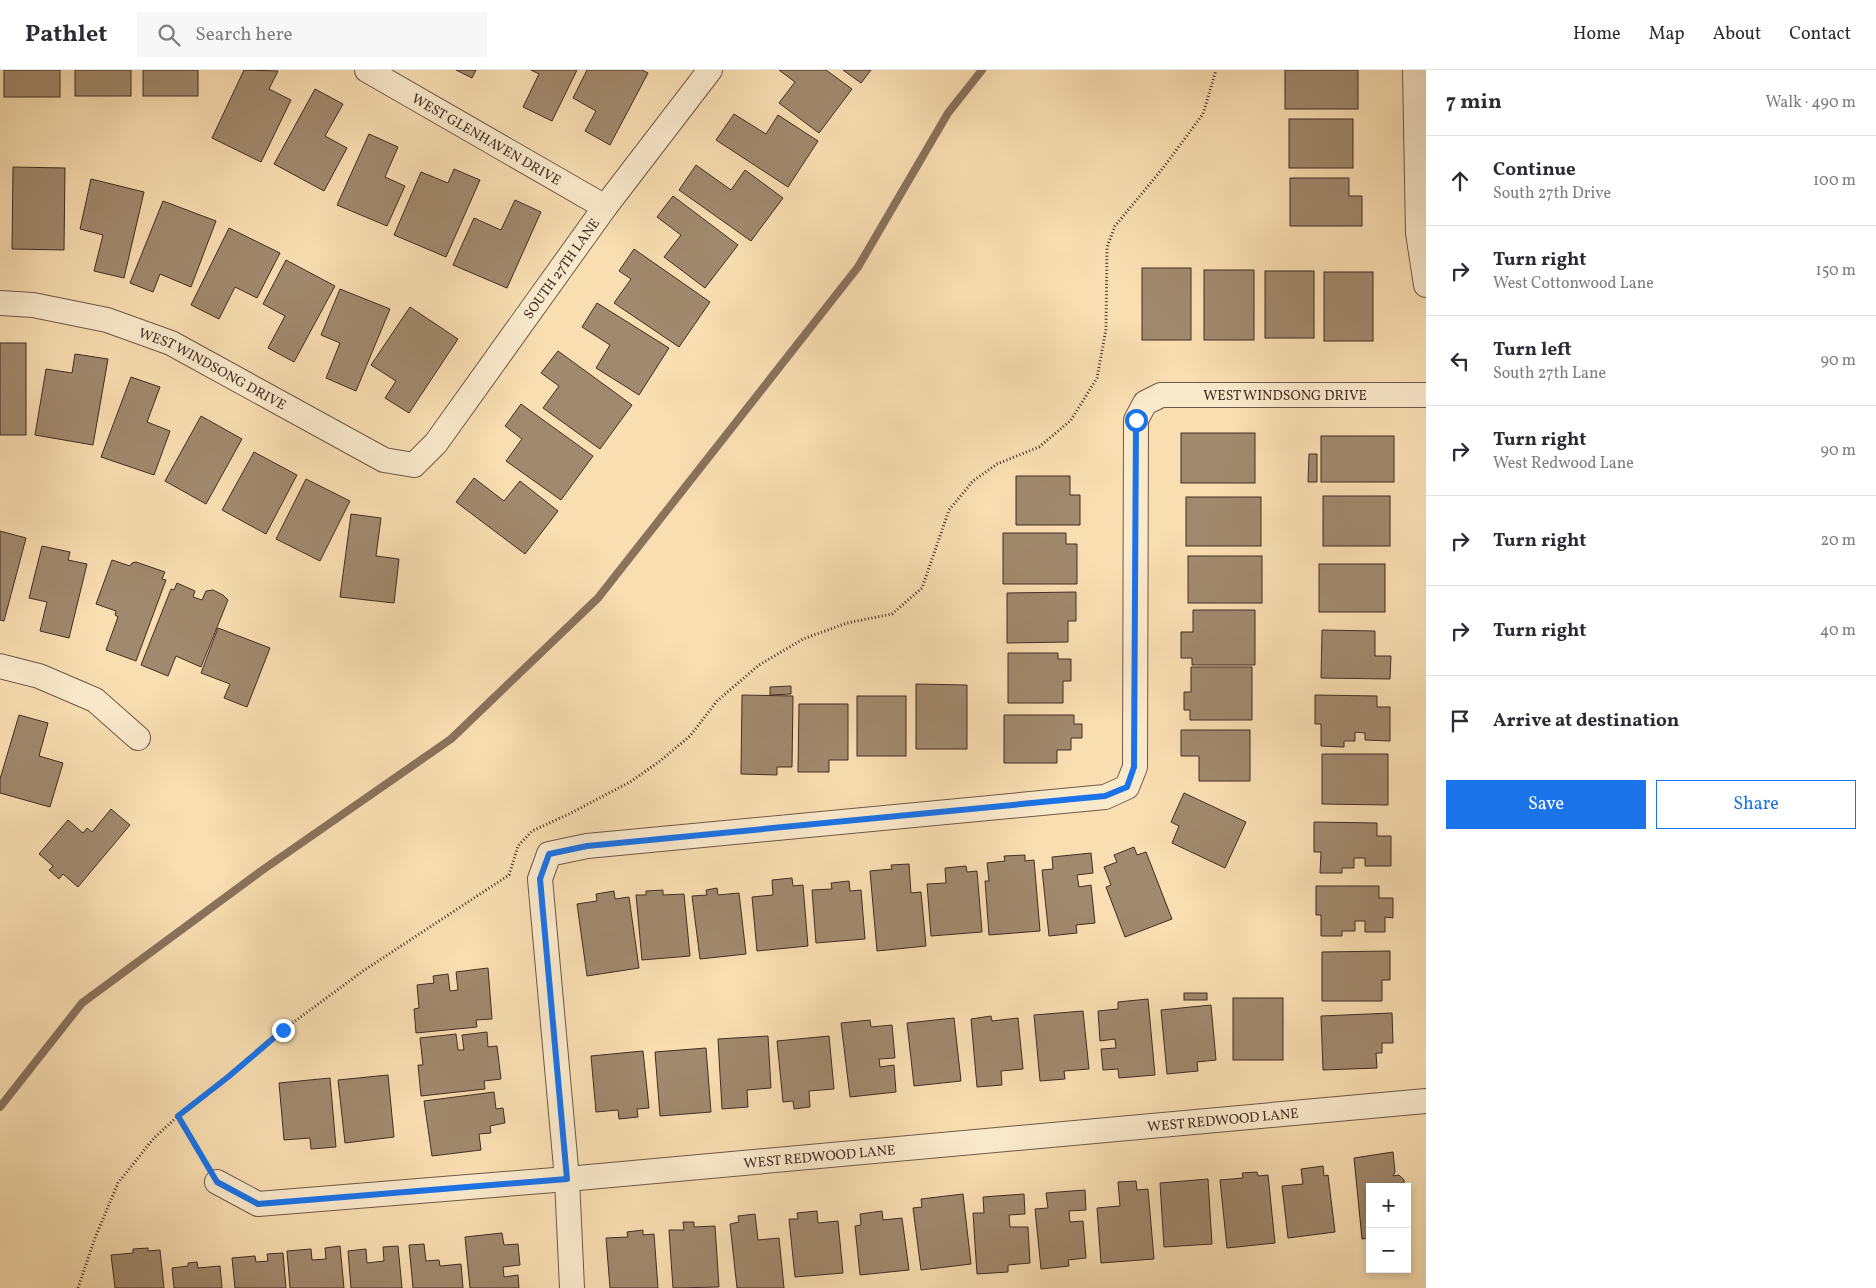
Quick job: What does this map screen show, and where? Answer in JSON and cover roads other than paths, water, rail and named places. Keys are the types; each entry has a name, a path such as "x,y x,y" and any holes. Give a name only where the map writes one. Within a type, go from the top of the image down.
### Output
{"street":[{"name":"WEST GLENHAVEN DRIVE","path":"367,70 606,206"},
{"name":"SOUTH 27TH LANE","path":"414,466 436,443 606,206 710,70"},
{"path":"1415,70 1418,233 1426,285"},
{"name":"WEST WINDSONG DRIVE","path":"0,302 33,305 107,320 171,343 384,460 414,466"},
{"name":"WEST WINDSONG DRIVE","path":"567,1179 540,879 549,854 587,846 1105,796 1127,787 1134,767 1136,420 1145,403 1161,395 1426,395"},
{"path":"0,666 39,676 95,700 138,738"},
{"name":"WEST REDWOOD LANE","path":"217,1182 258,1204 567,1179 1426,1101"},
{"path":"567,1179 572,1288"}],"waterway":[{"path":"0,1107 82,1003 261,871 451,739 598,598 858,267 948,113 982,70"}]}
